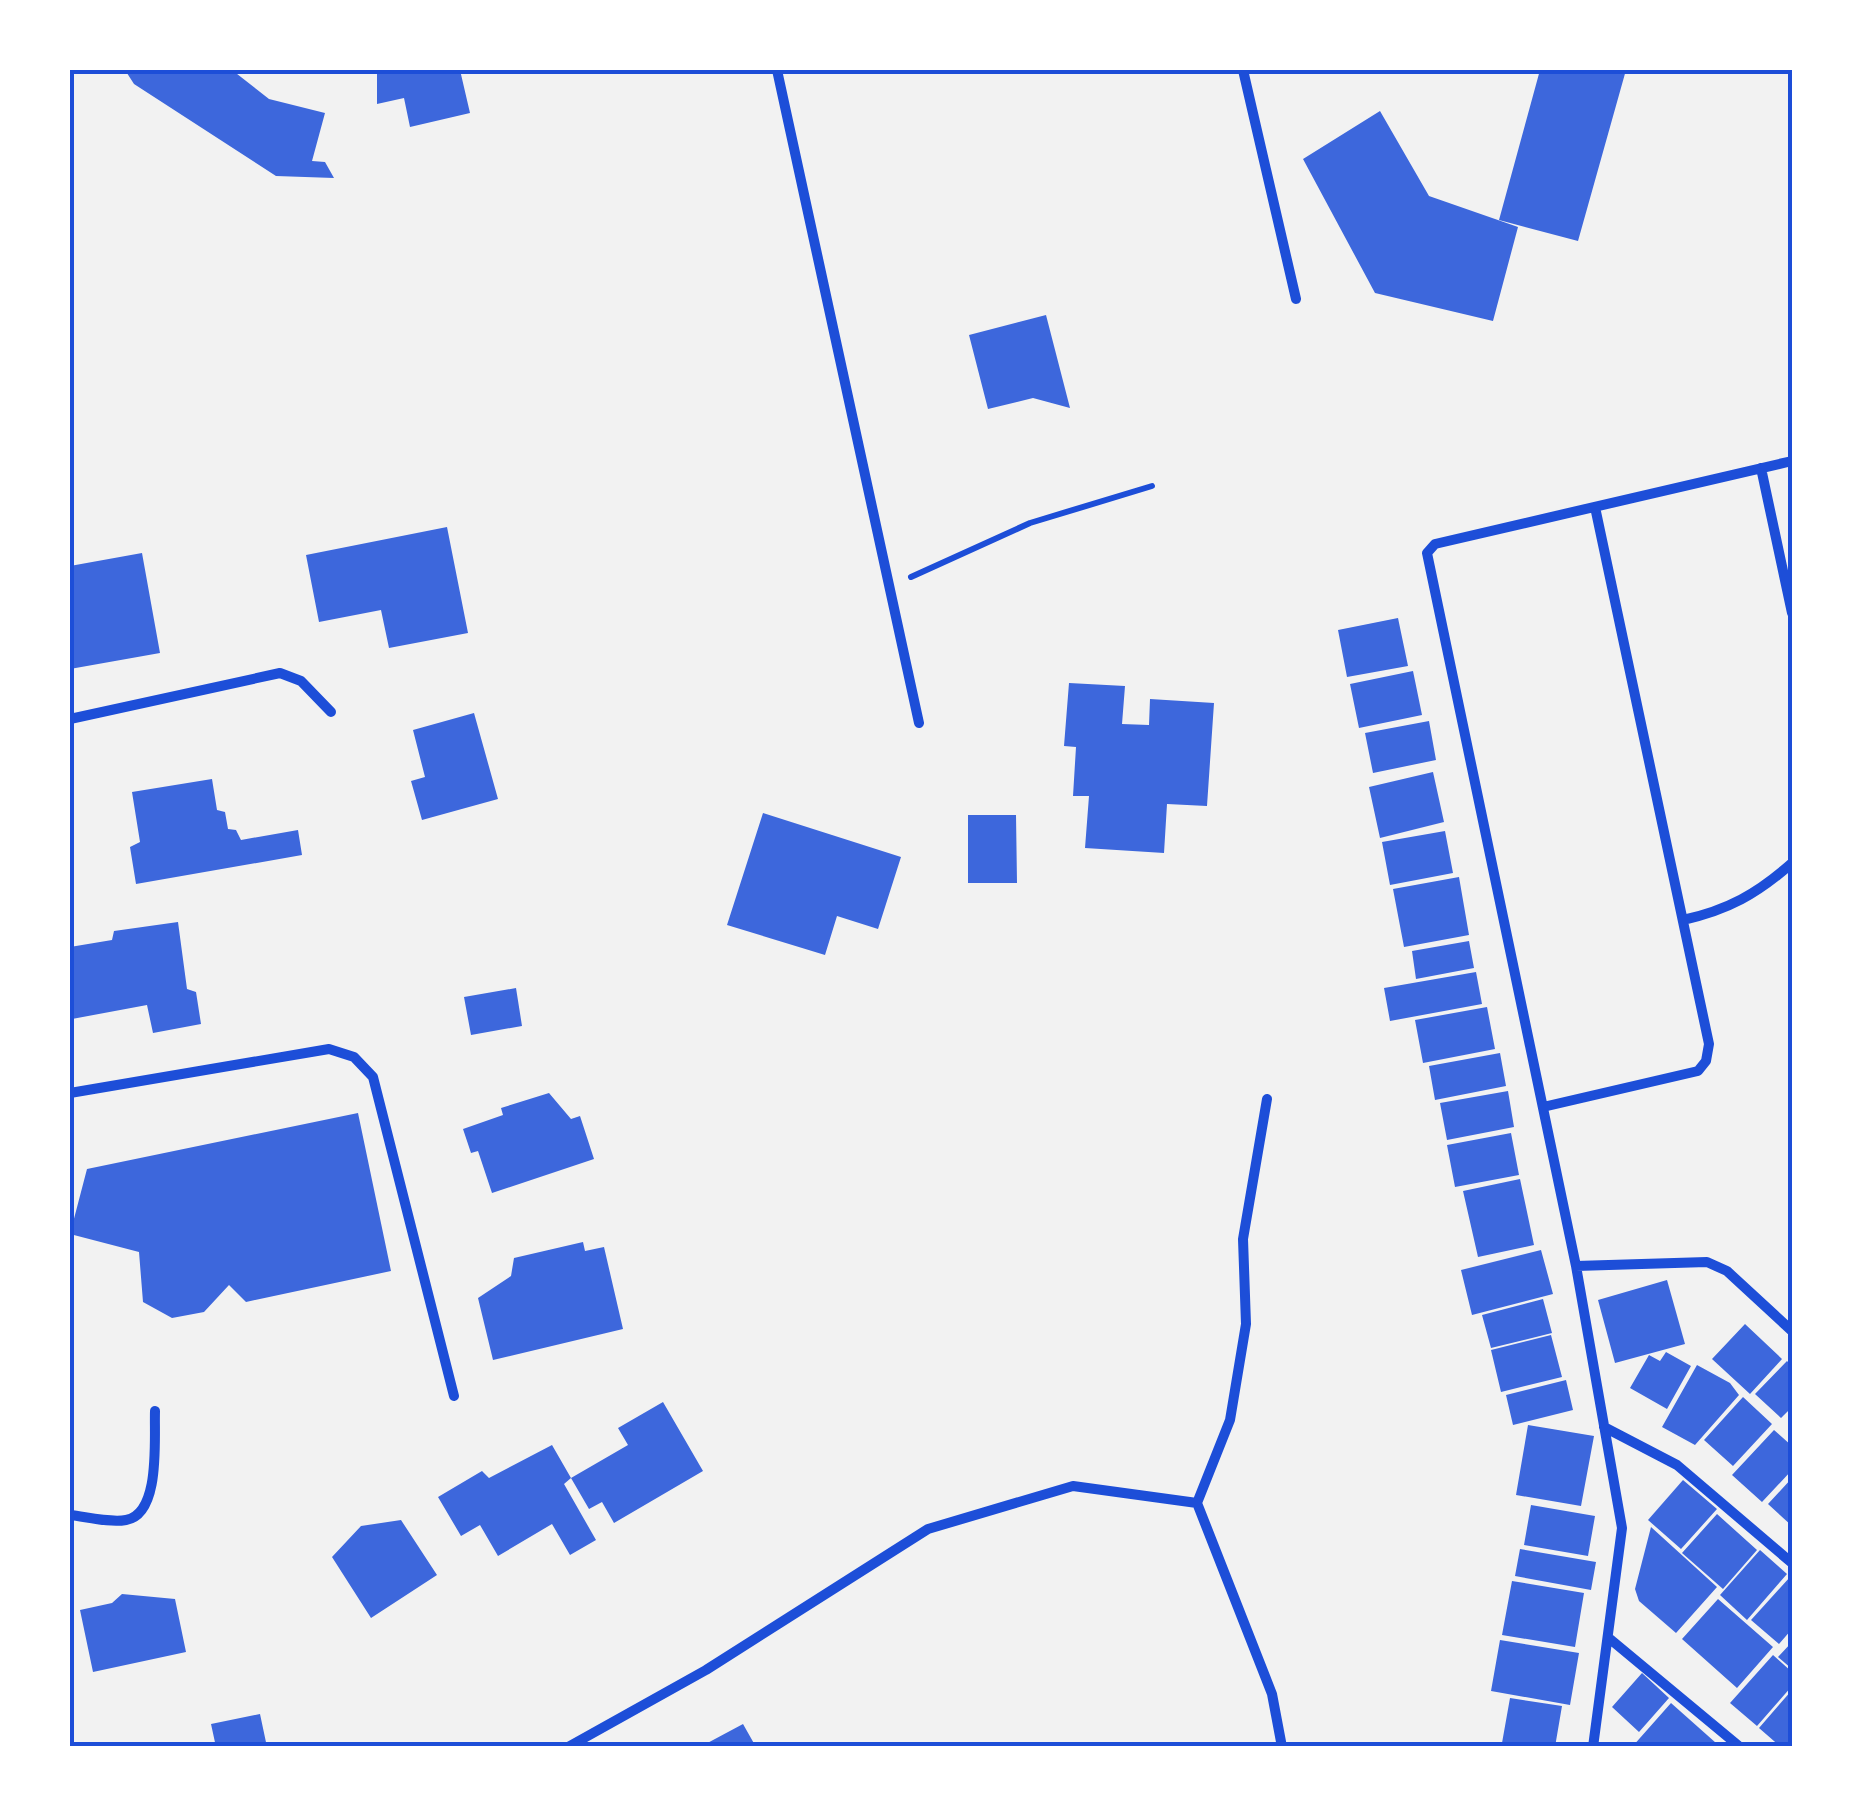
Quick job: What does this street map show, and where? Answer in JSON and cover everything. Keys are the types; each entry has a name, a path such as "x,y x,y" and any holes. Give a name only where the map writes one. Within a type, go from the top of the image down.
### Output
{"street":[{"path":"776,70 919,723"},
{"path":"1243,70 1296,299"},
{"path":"1594,1747 1622,1528 1576,1266 1427,553 1435,544 1792,461"},
{"path":"1762,468 1792,613"},
{"path":"1543,1107 1698,1071 1706,1062 1709,1044 1595,507"},
{"path":"70,719 280,673 301,681 331,712"},
{"path":"1682,920 1726,911 1766,886 1792,863"},
{"path":"70,1093 329,1049 354,1057 372,1078 454,1396"},
{"path":"1267,1099 1242,1239 1246,1324 1230,1420 1197,1504 1232,1582 1272,1694 1282,1747"},
{"path":"1576,1266 1707,1262 1728,1271 1792,1331"},
{"path":"70,1515 125,1521 141,1515 150,1499 155,1411"},
{"path":"1604,1426 1677,1465 1792,1563"},
{"path":"575,1745 706,1670 928,1529 1073,1486 1197,1504"},
{"path":"1610,1639 1740,1747"}],"path":[{"path":"890,586 1030,522 1152,486"}],"building":[{"path":"125,70 232,70 269,99 325,113 312,161 325,162 334,178 276,176 134,84"},
{"path":"460,70 470,113 410,127 404,98 377,104 377,71"},
{"path":"1540,70 1626,70 1578,241 1499,220"},
{"path":"1380,111 1429,196 1518,227 1493,321 1375,293 1303,159"},
{"path":"1046,315 1070,408 1033,398 988,409 969,335"},
{"path":"447,527 468,633 389,648 381,610 319,622 306,555"},
{"path":"142,553 160,653 70,669 70,566"},
{"path":"1398,618 1408,666 1347,677 1338,630"},
{"path":"1413,671 1422,715 1359,728 1350,684"},
{"path":"1069,683 1125,686 1122,724 1149,725 1150,699 1214,703 1207,806 1167,804 1164,853 1085,848 1089,796 1073,796 1076,747 1064,746"},
{"path":"474,713 498,799 422,820 411,781 425,777 413,730"},
{"path":"1429,721 1436,760 1373,773 1365,733"},
{"path":"1433,772 1444,822 1380,838 1369,787"},
{"path":"212,779 217,810 225,812 228,829 236,830 241,840 298,830 302,855 136,884 130,847 140,842 132,792"},
{"path":"763,813 901,857 878,929 837,916 825,955 727,925"},
{"path":"968,815 1016,815 1017,883 968,883"},
{"path":"1445,831 1453,873 1390,885 1382,842"},
{"path":"1459,877 1469,935 1404,947 1393,889"},
{"path":"178,922 187,989 196,992 201,1024 153,1033 147,1005 72,1019 70,947 112,940 114,931"},
{"path":"1469,941 1474,968 1416,979 1412,951"},
{"path":"1476,972 1482,1004 1390,1021 1384,988"},
{"path":"516,988 522,1026 471,1035 464,997"},
{"path":"1487,1007 1495,1049 1423,1063 1415,1020"},
{"path":"1500,1053 1506,1086 1435,1100 1429,1066"},
{"path":"1508,1091 1514,1127 1447,1140 1440,1103"},
{"path":"549,1093 571,1119 580,1116 594,1159 492,1193 478,1151 471,1153 463,1129 503,1115 501,1108"},
{"path":"358,1113 391,1271 246,1302 229,1285 204,1312 172,1318 143,1302 139,1252 70,1234 87,1169"},
{"path":"1511,1133 1519,1175 1455,1187 1447,1145"},
{"path":"1520,1179 1534,1245 1478,1257 1463,1191"},
{"path":"583,1242 585,1251 604,1247 623,1329 493,1360 478,1298 511,1276 514,1258"},
{"path":"1541,1250 1553,1294 1472,1315 1461,1270"},
{"path":"1667,1280 1685,1344 1615,1363 1598,1300"},
{"path":"1543,1299 1552,1333 1491,1348 1482,1315"},
{"path":"1745,1324 1782,1359 1750,1394 1712,1359"},
{"path":"1551,1335 1562,1377 1501,1392 1491,1350"},
{"path":"1666,1352 1691,1366 1667,1409 1630,1388 1649,1355 1660,1361"},
{"path":"1787,1361 1792,1366 1792,1407 1781,1418 1755,1394"},
{"path":"1697,1365 1730,1383 1739,1395 1695,1445 1662,1427"},
{"path":"1566,1380 1573,1410 1513,1425 1506,1395"},
{"path":"1743,1397 1772,1424 1733,1466 1704,1440"},
{"path":"663,1402 703,1471 614,1523 602,1502 589,1509 571,1478 628,1445 618,1428"},
{"path":"1528,1425 1594,1436 1581,1506 1516,1495"},
{"path":"1774,1430 1792,1446 1792,1470 1762,1502 1732,1475"},
{"path":"552,1445 571,1478 564,1484 596,1540 570,1555 552,1524 498,1556 480,1525 461,1536 438,1497 482,1471 489,1478"},
{"path":"1792,1478 1792,1526 1768,1504"},
{"path":"1683,1480 1717,1509 1681,1549 1648,1520"},
{"path":"1531,1505 1595,1516 1588,1556 1524,1545"},
{"path":"1717,1514 1757,1550 1723,1589 1682,1553"},
{"path":"401,1520 437,1575 371,1618 332,1557 361,1526"},
{"path":"1651,1527 1717,1587 1676,1633 1639,1601 1635,1589"},
{"path":"1520,1549 1596,1562 1591,1590 1515,1576"},
{"path":"1760,1550 1787,1574 1747,1620 1720,1595"},
{"path":"1790,1577 1792,1629 1779,1644 1751,1620"},
{"path":"1512,1581 1584,1593 1575,1647 1502,1635"},
{"path":"122,1594 175,1599 186,1652 93,1672 80,1610 112,1603"},
{"path":"1718,1599 1773,1647 1737,1688 1682,1639"},
{"path":"1500,1640 1579,1653 1570,1705 1491,1691"},
{"path":"1792,1642 1792,1669 1778,1657"},
{"path":"1773,1655 1792,1672 1792,1686 1757,1726 1730,1703"},
{"path":"1642,1673 1669,1698 1639,1732 1612,1707"},
{"path":"1792,1690 1792,1747 1781,1747 1759,1728"},
{"path":"1510,1698 1562,1706 1555,1747 1502,1743"},
{"path":"1671,1703 1716,1743 1712,1747 1632,1747"},
{"path":"260,1714 267,1747 216,1747 211,1724"},
{"path":"743,1724 756,1747 700,1747"}]}
